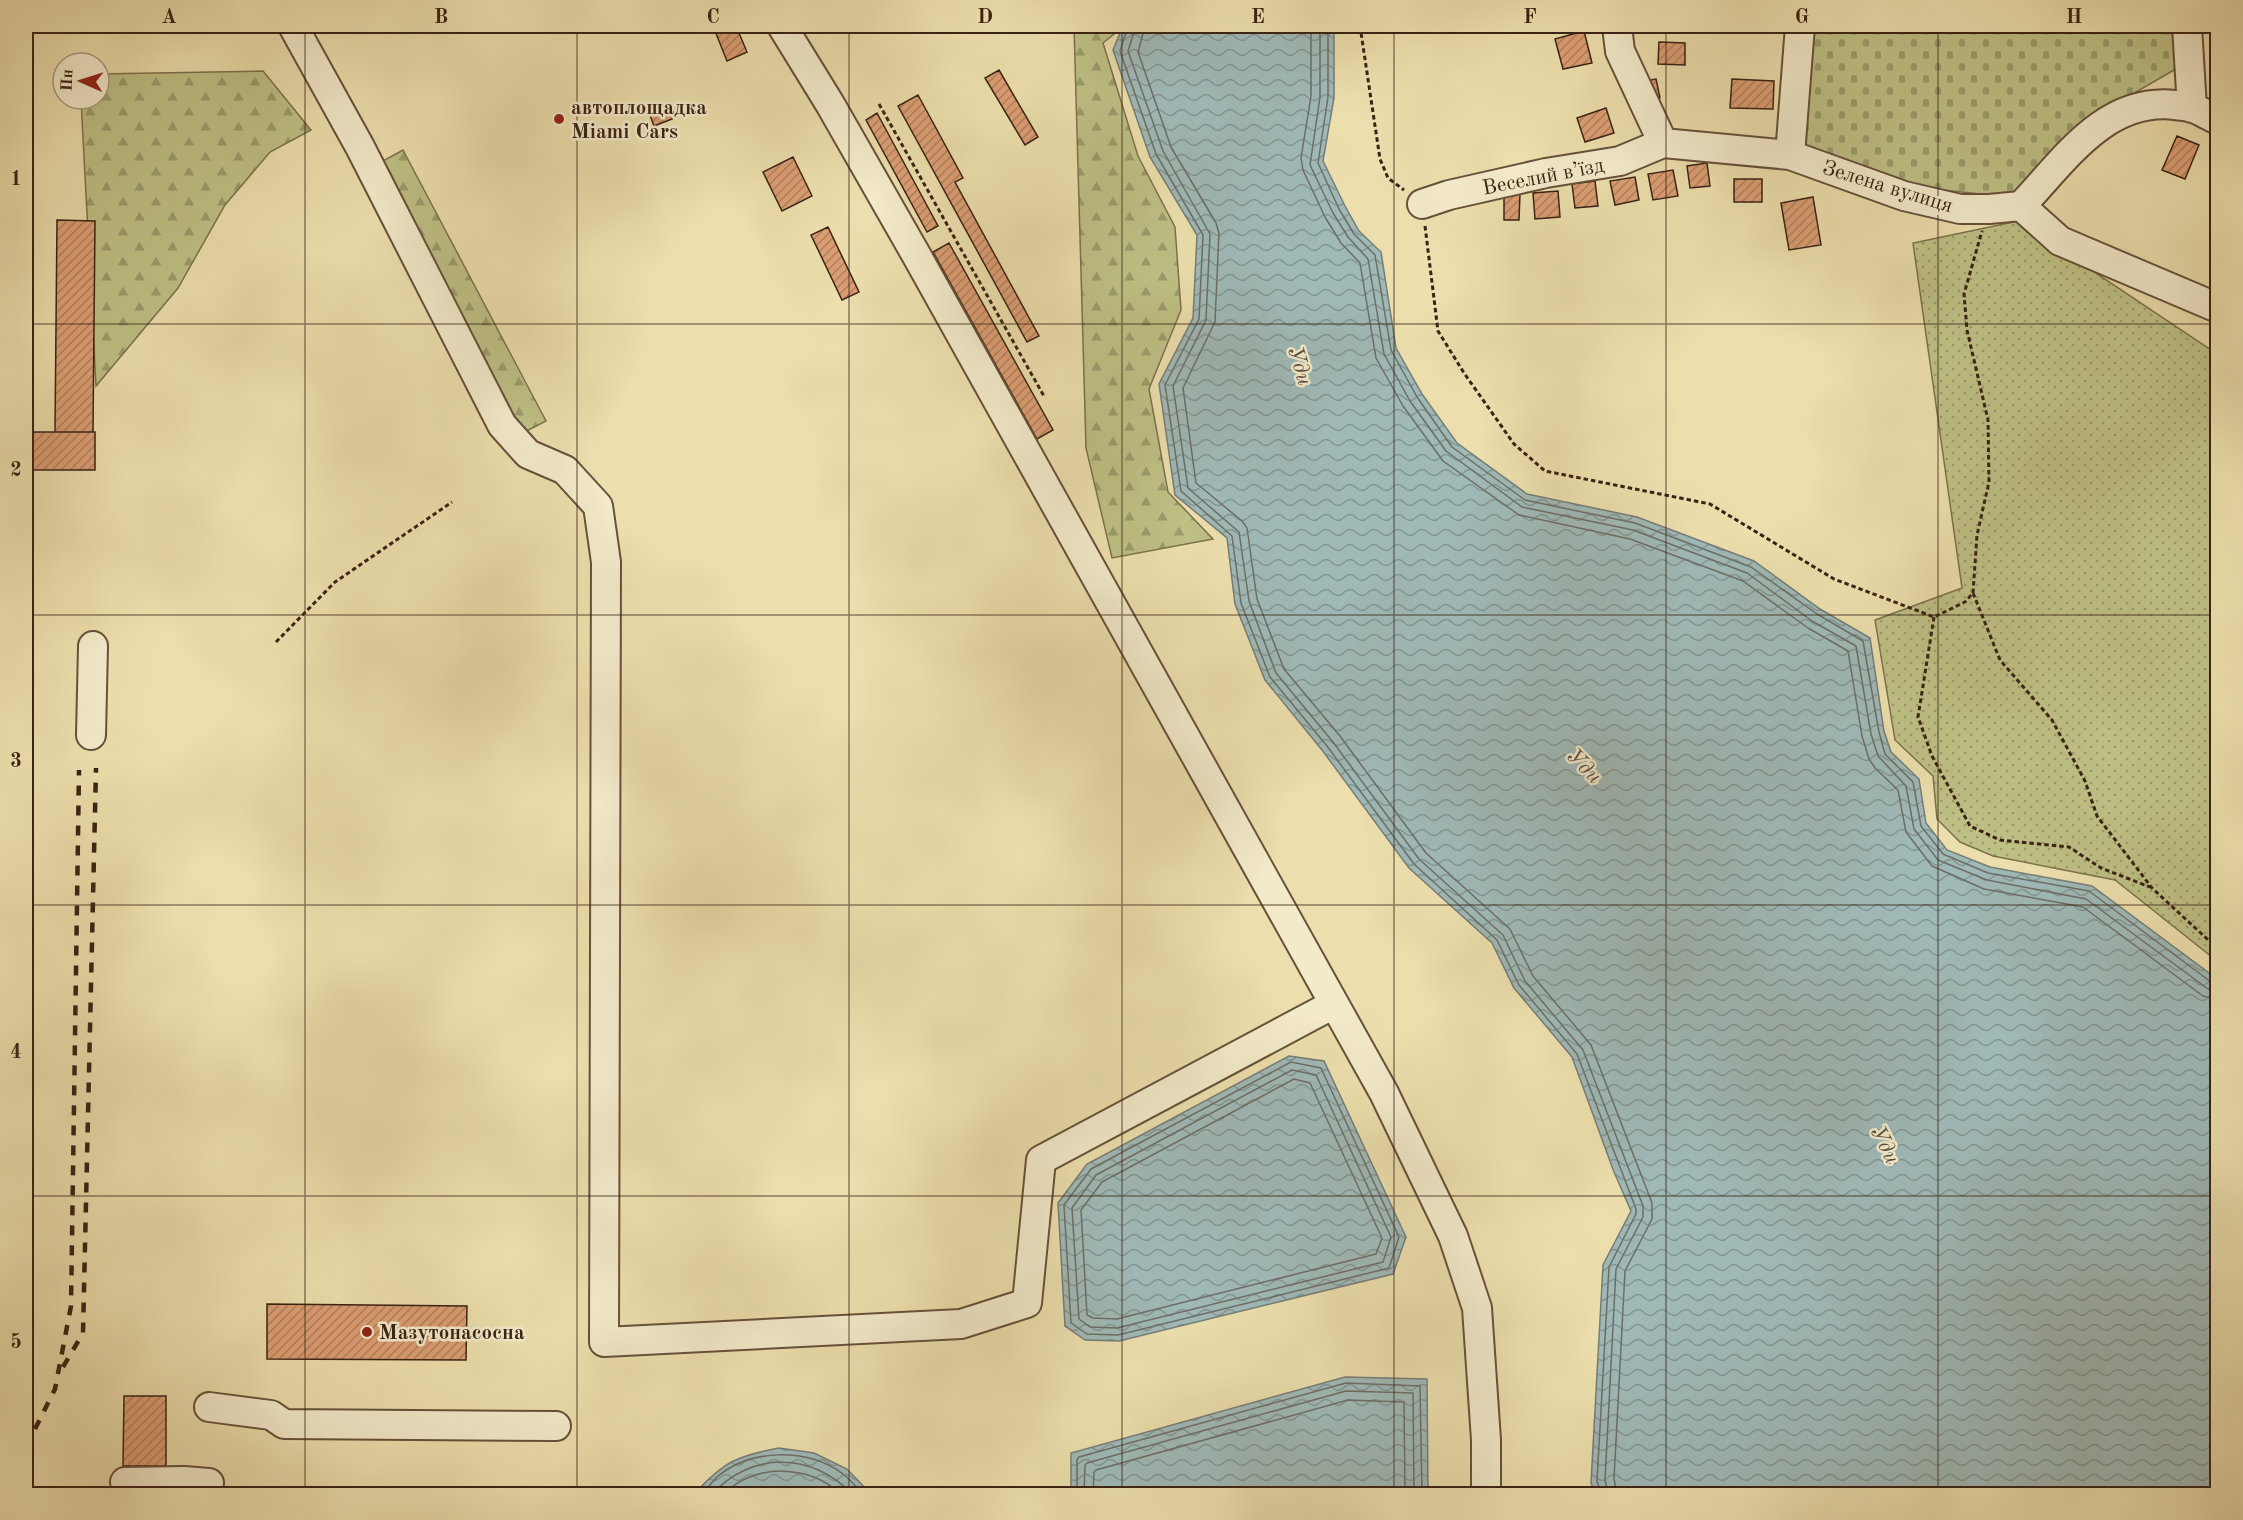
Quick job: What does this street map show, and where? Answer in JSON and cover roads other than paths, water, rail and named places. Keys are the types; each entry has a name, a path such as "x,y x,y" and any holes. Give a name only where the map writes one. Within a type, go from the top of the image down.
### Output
{"street":[{"path":"293,26 360,147 502,425 528,454 565,470 598,506 606,562 604,1342 961,1324 1027,1303 1041,1160 1334,1004"},
{"path":"782,26 830,104 918,258 1384,1092 1453,1236 1477,1308 1486,1440 1486,1494"},
{"path":"1617,26 1620,51 1663,143"},
{"path":"1790,155 1800,26"},
{"path":"2187,26 2192,108"},
{"path":"2217,120 2192,108 2163,104 2135,107 2109,118 2089,134 2021,206 2060,241 2217,308"},
{"name":"Зелена вулиця","path":"1663,143 1790,155 1904,196 1960,209 2021,206"},
{"name":"Веселий в’їзд","path":"1422,204 1449,195 1546,173 1620,161 1663,143"},
{"path":"91,735 93,646"},
{"path":"209,1407 271,1415 284,1424 556,1426"},
{"path":"125,1482 209,1483"}],"water":[{"name":"Уди","path":"1123,26 1334,26 1334,98 1323,161 1359,231 1381,252 1396,348 1422,394 1457,443 1527,494 1637,517 1754,561 1820,609 1870,638 1884,731 1891,752 1919,779 1926,823 1947,850 1990,867 2092,886 2217,979 2217,1494 1596,1494 1591,1483 1603,1265 1631,1211 1614,1172 1572,1057 1514,988 1492,943 1409,868 1322,750 1265,680 1235,604 1227,538 1175,495 1159,384 1193,318 1197,235 1150,157 1113,50"},
{"path":"1289,1056 1324,1061 1406,1237 1393,1274 1119,1341 1085,1340 1065,1326 1058,1203 1087,1164"},
{"path":"1345,1377 1427,1379 1428,1494 1071,1494 1071,1453"},
{"path":"779,1448 814,1453 847,1469 871,1494 694,1494 714,1474 732,1462 752,1454"}],"railway":[{"path":"63,1367 83,1333 96,768"},
{"path":"26,1447 55,1389 71,1306 79,770"}],"place":[{"name":"автоплощадка Miami Cars","path":"559,119"},
{"name":"Мазутонасосна","path":"367,1332"}]}
